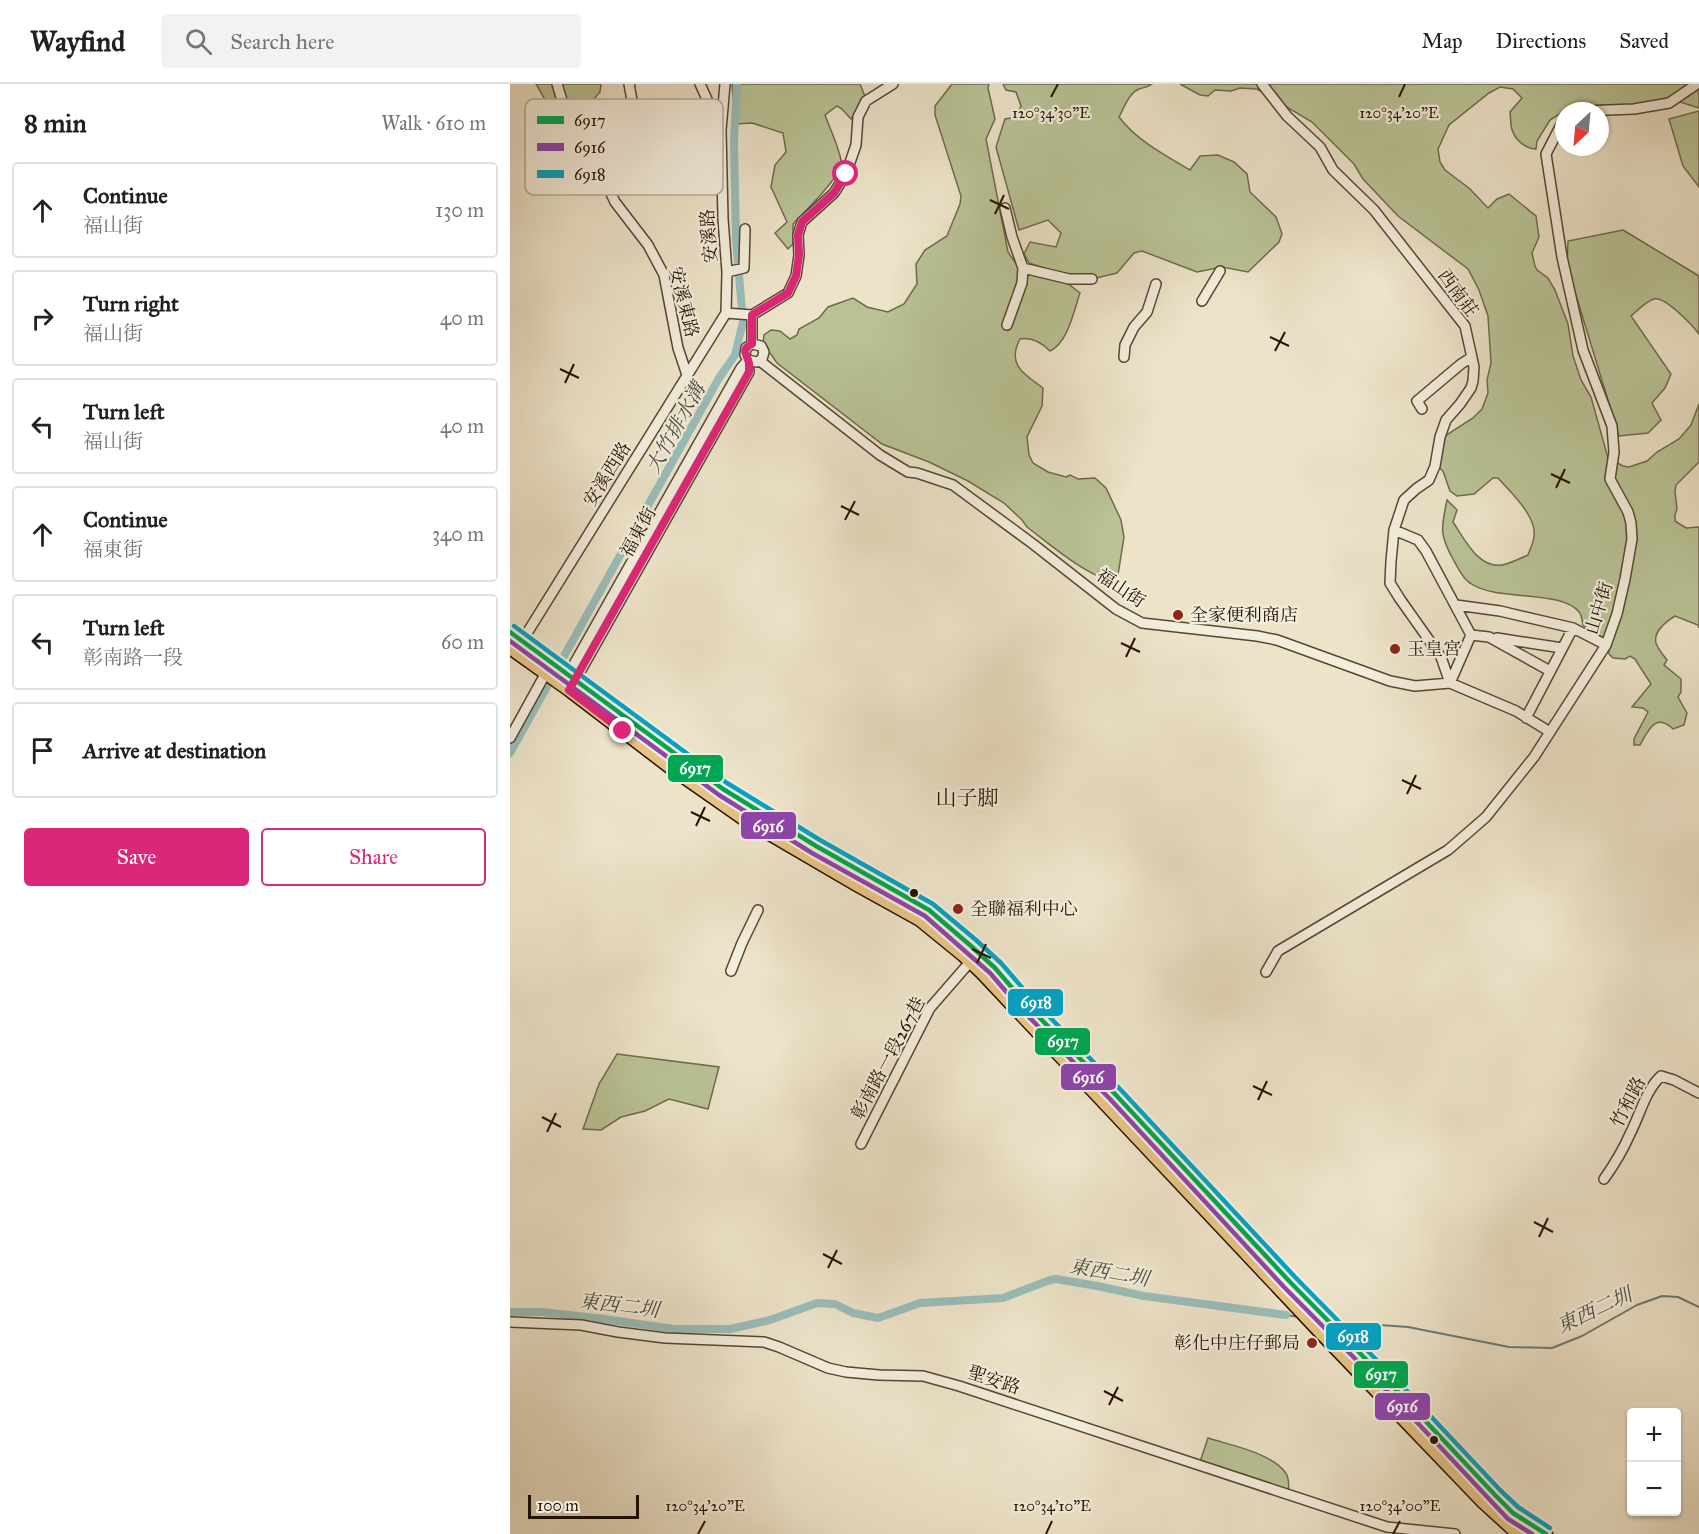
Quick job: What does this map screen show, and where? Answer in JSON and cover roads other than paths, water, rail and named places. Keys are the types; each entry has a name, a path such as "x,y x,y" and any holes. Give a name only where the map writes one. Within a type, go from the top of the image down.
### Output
{"main road":[{"path":"510,632 523,640 549,667 723,789 816,846 929,910 971,946 995,968 1026,1004 1115,1094 1290,1282 1512,1513 1546,1534"},
{"path":"512,649 549,667"},
{"path":"568,681 671,768 744,819 920,920 970,962 1511,1531"},
{"path":"1511,1531 1512,1513"}],"street":[{"name":"安溪東路","path":"557,84 562,99"},
{"path":"629,84 632,99"},
{"path":"700,84 707,99"},
{"name":"安溪路","path":"723,107 725,84"},
{"path":"726,314 752,315 788,293 796,276 799,255 798,235 802,222 834,193 846,174 856,145 858,117 866,101 893,84"},
{"name":"西南莊","path":"1262,84 1287,116 1320,147 1333,170 1374,210 1465,326 1474,367 1471,388 1446,420 1440,437 1435,466 1429,480 1404,500 1394,530 1390,583 1441,657 1449,683"},
{"path":"1609,110 1634,109 1669,103 1697,84"},
{"name":"山中街","path":"1266,972 1278,951 1448,850 1486,817 1534,757 1605,645 1617,614 1632,539 1631,523 1628,512 1610,479 1614,452 1612,426 1583,350 1562,257 1546,154 1555,137"},
{"name":"安溪東路","path":"612,195 628,221 648,245 664,275 678,348 687,375"},
{"name":"安溪路","path":"722,195 729,272 726,314"},
{"path":"1005,208 1023,268 1022,283 1007,325"},
{"path":"729,272 744,268 745,229"},
{"path":"1023,268 1069,279 1092,279"},
{"path":"1202,301 1220,271"},
{"path":"1124,357 1125,345 1134,327 1146,312 1156,284"},
{"name":"安溪西路","path":"512,649 523,640 726,314"},
{"name":"福山街","path":"752,315 752,344"},
{"name":"福山街","path":"748,360 745,352 748,346 758,344 763,349 764,356 760,361 880,455 908,472 953,485 1116,609 1133,618 1142,622 1277,640 1390,681 1415,686 1449,683 1516,711 1550,732"},
{"path":"1422,409 1417,401 1472,357"},
{"path":"748,360 754,363 760,361"},
{"name":"福東街","path":"568,681 749,372 748,360"},
{"path":"1394,530 1418,540 1471,635"},
{"path":"1456,605 1500,611 1572,628 1605,645"},
{"path":"1526,717 1572,628"},
{"path":"1449,683 1471,635"},
{"path":"1471,635 1562,648"},
{"path":"1489,637 1550,671"},
{"path":"510,738 549,667"},
{"path":"731,971 758,910"},
{"name":"彰南路一段267巷","path":"861,1144 930,1008 970,962"},
{"name":"竹和路","path":"1604,1179 1615,1164 1656,1080 1661,1076 1699,1092"},
{"name":"聖安路","path":"510,1322 581,1325 665,1338 764,1342 828,1368 846,1372 923,1376 1387,1527 1455,1534"}],"waterway":[{"name":"大竹排水溝","path":"510,753 719,378 735,355 743,322 736,240 734,141 737,84"},
{"name":"東西二圳","path":"510,1312 542,1312 674,1329 730,1329 770,1320 817,1303 835,1304 853,1313 878,1318 920,1303 1003,1298 1056,1279 1144,1296 1286,1315"},
{"name":"東西二圳","path":"1337,1322 1408,1327 1509,1347 1552,1348 1582,1336 1637,1305 1662,1296 1678,1297 1699,1307"},
{"name":"東西二圳","path":"1286,1315 1299,1317"}],"place":[{"name":"全家便利商店","path":"1178,615"},
{"name":"玉皇宮","path":"1395,649"},
{"name":"全聯福利中心","path":"958,909"},
{"name":"彰化中庄仔郵局","path":"1312,1343"}],"district":[{"name":"山子脚","path":"967,798"}]}
